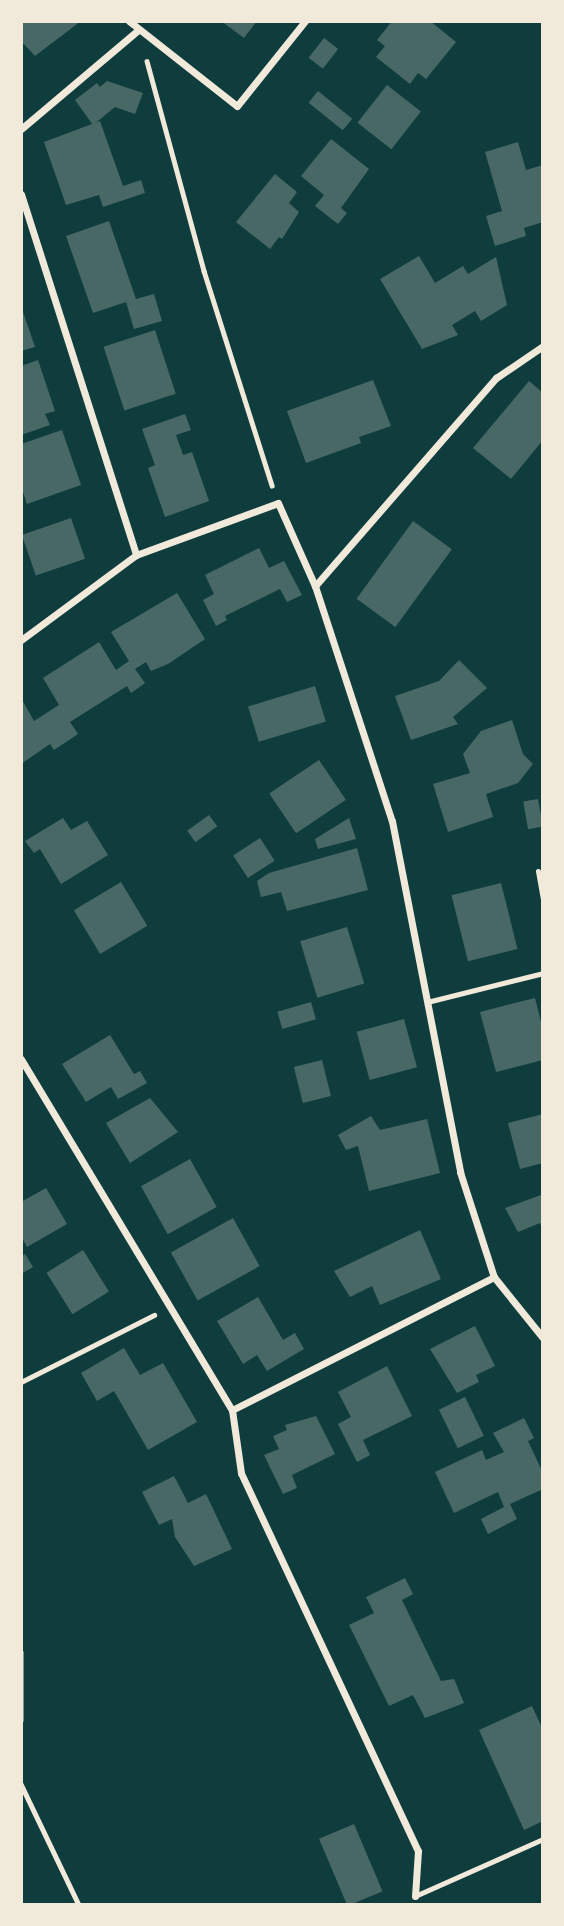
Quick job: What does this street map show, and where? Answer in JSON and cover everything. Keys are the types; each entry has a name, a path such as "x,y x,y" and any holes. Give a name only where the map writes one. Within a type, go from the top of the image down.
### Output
{"street":[{"path":"129,21 237,106 305,21"},
{"path":"21,129 138,30"},
{"path":"21,194 136,555"},
{"path":"315,586 496,378 543,346"},
{"path":"21,640 136,555 278,503 315,586 392,821 460,1172 494,1277 543,1338"},
{"path":"21,1059 232,1410 240,1473 418,1851 415,1896"},
{"path":"232,1410 494,1277"}],"lane":[{"path":"538,871 543,899"},
{"path":"427,1002 543,973"},
{"path":"415,1896 543,1839"}],"path":[{"path":"138,30 204,271 278,503"},
{"path":"21,1382 170,1307"},
{"path":"21,1652 21,1720"},
{"path":"21,1784 79,1905"}],"building":[{"path":"21,21 81,21 35,56 21,41"},
{"path":"221,21 257,21 244,38"},
{"path":"392,21 430,21 456,42 426,79 418,73 410,84 376,57 385,46 377,40"},
{"path":"324,38 338,49 323,69 309,58"},
{"path":"107,81 143,93 135,114 115,107 93,125 75,100 97,83 100,87"},
{"path":"387,85 421,111 391,149 357,123"},
{"path":"318,91 352,119 343,130 309,103"},
{"path":"100,121 123,186 141,180 145,193 103,207 99,195 66,205 44,142"},
{"path":"331,139 369,169 341,208 347,213 338,224 315,206 324,195 301,176"},
{"path":"518,142 526,170 543,165 543,222 524,228 526,236 495,246 486,216 502,211 485,152"},
{"path":"275,174 297,192 289,203 299,212 282,239 279,237 270,249 236,222"},
{"path":"109,221 136,299 154,294 162,321 134,329 126,302 93,313 66,236"},
{"path":"419,256 435,283 463,266 468,274 496,257 507,305 481,321 475,311 452,325 458,335 422,349 380,279"},
{"path":"21,306 35,347 21,351"},
{"path":"155,330 176,394 124,410 104,347"},
{"path":"38,360 55,411 45,414 50,425 21,435 21,366"},
{"path":"373,380 391,426 359,437 361,443 306,463 287,411"},
{"path":"529,381 543,393 543,440 511,479 473,448"},
{"path":"185,414 191,430 176,435 183,455 192,452 209,501 165,517 148,468 155,465 142,429"},
{"path":"62,430 81,485 27,504 21,486 21,444"},
{"path":"71,518 85,559 36,576 22,535"},
{"path":"413,521 452,549 395,627 357,599"},
{"path":"259,548 269,568 284,561 302,595 287,602 280,589 225,616 227,620 216,626 203,600 214,594 205,575"},
{"path":"177,593 205,639 168,664 151,671 146,662 135,669 145,683 131,693 127,686 70,722 78,734 54,750 50,744 21,764 21,698 34,721 59,705 43,678 99,642 116,670 129,661 111,632"},
{"path":"459,660 487,688 453,717 458,724 411,740 395,696 439,681"},
{"path":"315,686 326,721 259,742 248,706"},
{"path":"512,720 523,754 533,764 518,783 486,794 493,817 448,832 433,784 470,773 463,754 481,731"},
{"path":"319,760 346,800 296,833 269,794"},
{"path":"538,799 543,827 528,829 523,802"},
{"path":"209,815 217,826 195,842 187,831"},
{"path":"63,818 71,830 87,821 108,855 61,884 40,849 34,853 25,841"},
{"path":"349,818 356,839 318,849 315,839"},
{"path":"260,838 275,861 248,878 233,855"},
{"path":"357,848 368,890 287,911 281,892 261,897 257,881 269,873"},
{"path":"121,882 147,926 100,954 74,910"},
{"path":"501,883 517,949 468,961 452,895"},
{"path":"347,927 364,983 317,998 300,941"},
{"path":"535,998 543,1030 543,1060 496,1072 480,1012"},
{"path":"311,1002 316,1019 282,1029 277,1012"},
{"path":"404,1019 417,1067 370,1080 357,1032"},
{"path":"110,1035 134,1074 140,1071 147,1083 118,1099 111,1087 86,1102 62,1064"},
{"path":"322,1060 331,1096 303,1103 294,1067"},
{"path":"150,1098 178,1132 130,1163 106,1123"},
{"path":"543,1114 543,1163 520,1169 508,1123"},
{"path":"371,1116 380,1130 427,1119 440,1173 369,1191 358,1146 346,1150 338,1135"},
{"path":"190,1159 217,1207 168,1234 141,1186"},
{"path":"46,1188 67,1224 27,1247 21,1236 21,1202"},
{"path":"541,1195 543,1231 540,1223 518,1232 505,1208"},
{"path":"233,1218 260,1266 198,1301 171,1252"},
{"path":"420,1230 441,1279 380,1305 372,1286 350,1297 334,1271"},
{"path":"83,1250 109,1292 72,1314 47,1273"},
{"path":"25,1254 33,1267 21,1274 21,1257"},
{"path":"258,1297 283,1340 295,1333 304,1349 267,1371 257,1355 243,1364 217,1321"},
{"path":"475,1326 495,1366 476,1375 479,1382 457,1393 430,1349"},
{"path":"124,1348 140,1375 163,1363 197,1422 148,1450 114,1391 97,1401 81,1373"},
{"path":"387,1366 412,1416 363,1440 370,1455 357,1462 338,1424 351,1417 338,1392"},
{"path":"465,1397 484,1436 458,1448 439,1410"},
{"path":"316,1416 335,1454 292,1475 297,1488 283,1494 264,1455 279,1449 273,1436 287,1430 285,1425"},
{"path":"524,1418 534,1438 528,1441 543,1473 543,1489 510,1504 517,1519 488,1534 481,1519 504,1507 498,1492 454,1513 435,1472 482,1450 486,1460 504,1452 493,1433"},
{"path":"174,1476 188,1503 206,1494 232,1549 194,1566 175,1537 172,1519 159,1525 142,1492"},
{"path":"405,1578 413,1594 402,1600 441,1681 454,1679 464,1703 425,1718 413,1695 389,1706 349,1625 374,1613 366,1597"},
{"path":"532,1706 543,1730 543,1821 524,1830 479,1730"},
{"path":"354,1824 383,1891 347,1905 319,1839"}]}
